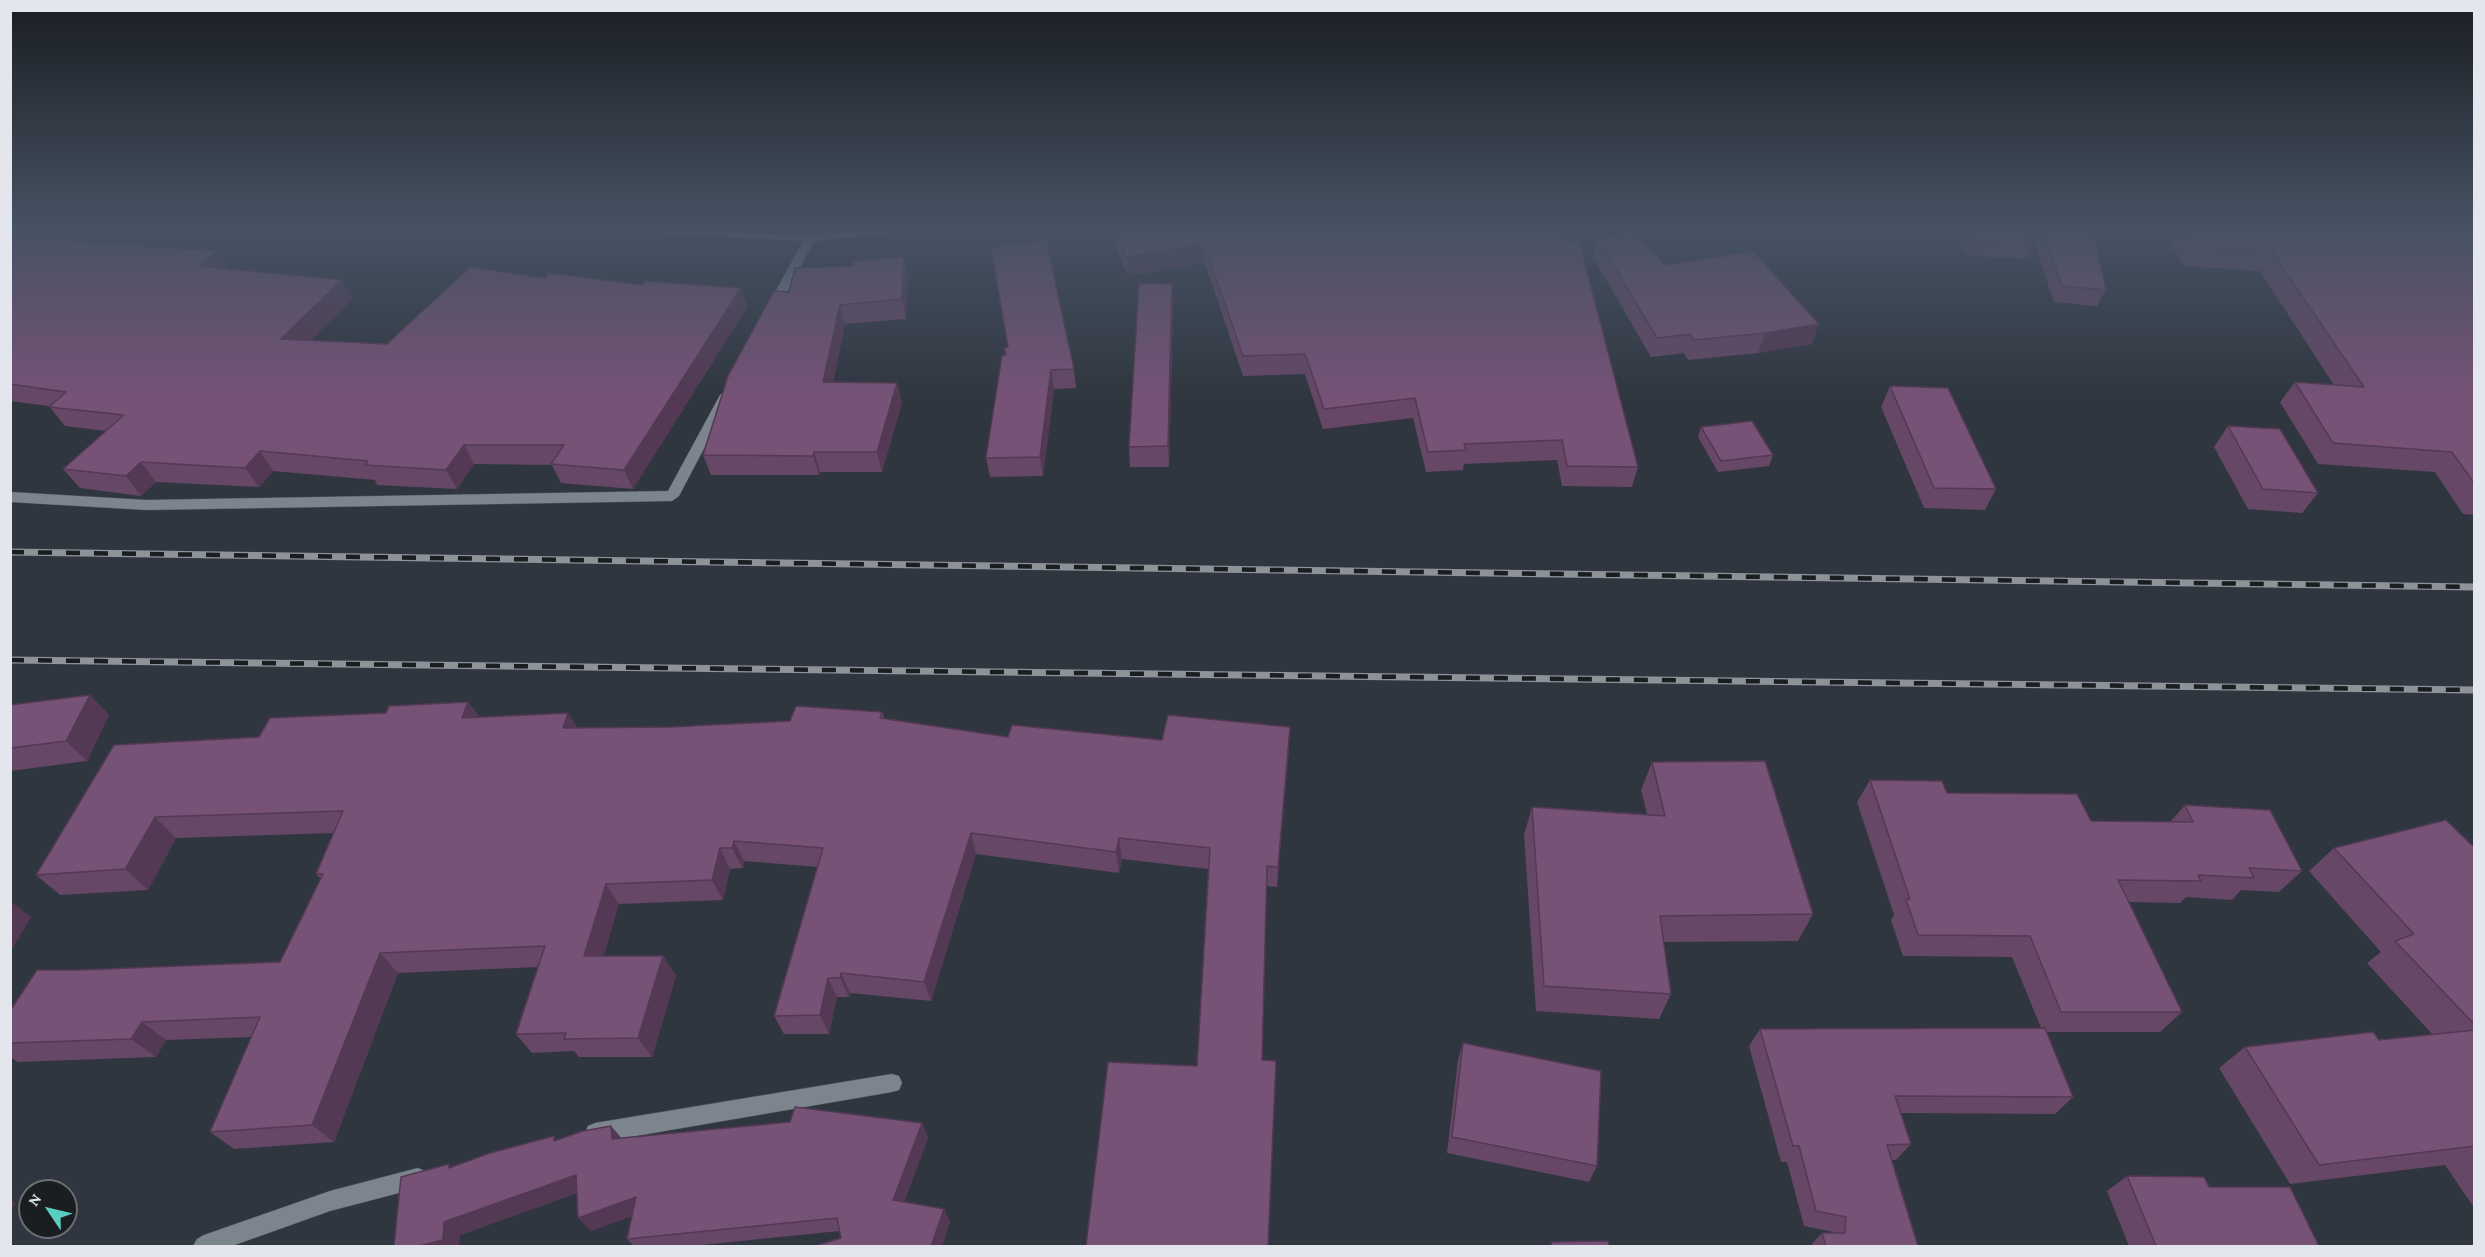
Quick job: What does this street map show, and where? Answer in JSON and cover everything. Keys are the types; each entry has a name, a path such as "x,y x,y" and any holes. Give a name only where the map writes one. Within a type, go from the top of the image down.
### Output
{"street":[{"path":"766,320 784,287"},
{"path":"10,497 147,505 672,496 733,382"},
{"path":"571,1137 892,1083"},
{"path":"204,1246 330,1201 433,1174"}],"building":[{"path":"10,287 335,287 281,339 387,344 449,287 741,288 624,470 551,464 564,445 464,445 446,470 365,465 368,461 260,451 245,468 141,462 126,476 63,469 124,415 49,407 66,392 10,384"},
{"path":"790,287 903,287 902,299 840,305 823,382 897,383 877,452 814,452 813,456 703,455 728,376 774,291 789,292"},
{"path":"998,287 1056,287 1074,369 1051,370 1040,457 986,458 1002,355 1006,355 1004,348 1008,347"},
{"path":"1139,287 1172,287 1168,446 1129,447"},
{"path":"1219,287 1591,287 1638,467 1567,466 1562,440 1464,444 1466,450 1428,452 1415,398 1324,409 1305,354 1243,356"},
{"path":"1626,287 1785,287 1819,324 1765,333 1694,340 1690,334 1657,338"},
{"path":"2069,287 2105,287 2106,290"},
{"path":"2296,287 2475,287 2475,484 2452,452 2333,443 2295,382 2364,387"},
{"path":"1890,386 1948,388 1996,489 1934,488"},
{"path":"1752,421 1773,455 1721,461 1701,427"},
{"path":"2228,426 2280,429 2318,493 2263,489"},
{"path":"90,695 66,741 10,748 10,705"},
{"path":"468,702 462,718 568,713 563,728 671,727 790,721 796,706 882,712 880,718 1008,737 1012,725 1162,740 1168,715 1290,727 1278,867 1267,866 1262,1060 1276,1061 1268,1246 1086,1246 1108,1062 1197,1066 1210,848 1119,838 1116,852 971,833 924,982 841,973 840,978 828,978 820,1015 774,1016 823,848 734,841 732,848 720,848 712,880 606,884 584,956 663,956 638,1038 564,1039 566,1033 516,1034 545,946 380,953 312,1125 210,1132 260,1017 142,1022 131,1039 10,1043 10,1011 37,970 280,962 323,874 316,874 343,811 155,817 125,869 36,875 114,745 259,737 270,718 386,713 389,706"},
{"path":"1765,761 1813,914 1660,916 1671,994 1544,986 1532,807 1665,816 1652,762"},
{"path":"1870,780 1942,781 1947,793 2077,794 2091,821 2193,822 2185,805 2270,810 2302,871 2249,868 2254,878 2198,875 2201,881 2118,880 2182,1012 2061,1012 2030,936 1918,935 1906,899 1910,899"},
{"path":"2446,820 2475,848 2475,1025 2395,941 2414,934 2334,848"},
{"path":"2045,1028 2073,1097 1895,1096 1911,1144 1887,1145 1918,1246 1826,1246 1822,1233 1845,1233 1846,1217 1816,1211 1799,1146 1793,1146 1760,1029"},
{"path":"2475,1030 2475,1146 2319,1165 2245,1047 2373,1032 2379,1040"},
{"path":"1463,1043 1601,1071 1597,1166 1452,1137"},
{"path":"795,1107 922,1123 893,1200 944,1209 931,1246 815,1246 841,1238 837,1218 627,1239 636,1197 578,1218 576,1175 444,1222 443,1240 419,1246 394,1246 401,1177 449,1164 449,1168 490,1153 554,1136 554,1141 583,1131 611,1126 612,1139 790,1122"},
{"path":"2127,1176 2204,1177 2209,1187 2290,1187 2319,1246 2156,1246"},
{"path":"1608,1241 1609,1246 1552,1246 1551,1242"}],"railway":[{"path":"10,552 2474,587"},
{"path":"10,660 2474,690"}]}
